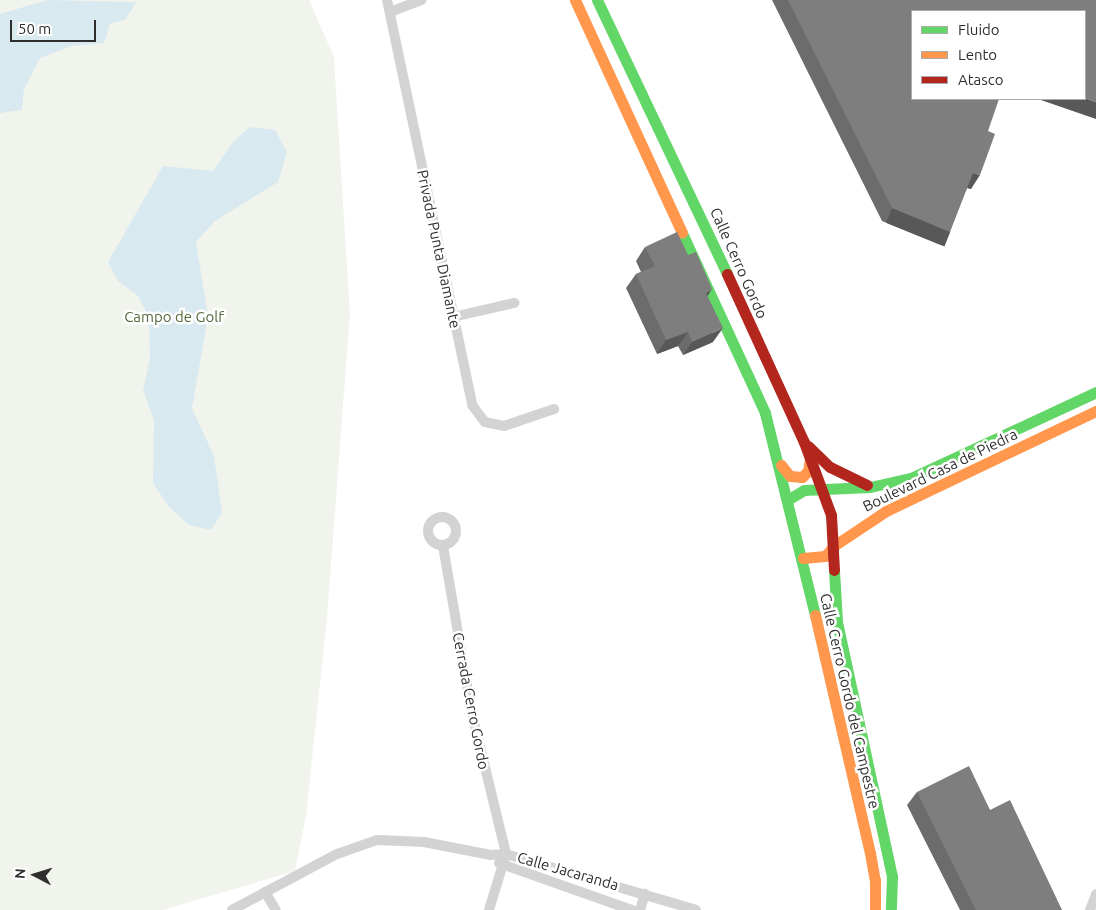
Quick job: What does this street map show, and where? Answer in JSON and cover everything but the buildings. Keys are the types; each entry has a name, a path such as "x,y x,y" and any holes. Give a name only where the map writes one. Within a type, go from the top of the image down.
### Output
{"main road":[{"path":"575,0 755,387 780,464 789,499"},
{"name":"Calle Cerro Gordo","path":"597,0 676,160 804,442 831,515 835,545"},
{"name":"Boulevard Casa de Piedra","path":"789,499 804,490 870,487 930,470 1096,392"},
{"name":"Boulevard Casa de Piedra","path":"803,558 820,557 886,511 1096,411"},
{"path":"804,442 830,467 870,487"},
{"path":"780,464 787,475 802,477 808,471 810,458"},
{"name":"Calle Cerro Gordo del Campestre","path":"789,499 846,758 870,853 875,910"},
{"name":"Calle Cerro Gordo del Campestre","path":"835,545 834,598 837,622 887,848 892,876 891,910"}],"street":[{"name":"Privada Punta Diamante","path":"387,0 467,390 478,416 485,422 504,426 554,410"},
{"path":"390,12 422,0"},
{"path":"453,317 514,303"},
{"name":"Cerrada Cerro Gordo","path":"442,546 472,714 506,854"},
{"name":"Calle Jacaranda","path":"232,910 337,854 377,840 424,842 491,855 506,854 696,910"},
{"path":"489,910 506,854"},
{"name":"Calle Jacaranda","path":"491,855 503,866 632,910"},
{"path":"265,892 276,910"},
{"path":"640,910 645,894"},
{"path":"1090,910 1096,894"}],"green space":[{"name":"Campo de Golf","path":"0,0 309,0 334,57 350,313 327,618 306,816 295,871 163,910 0,910"}],"shaded area":[{"path":"47,0 136,2 126,19 110,24 104,43 72,46 40,58 24,89 22,110 0,113 0,14"},
{"path":"250,127 275,130 287,152 278,182 215,221 196,242 208,316 192,408 214,456 222,513 211,530 189,525 169,507 153,483 154,420 143,390 150,359 149,318 138,296 118,281 108,262 163,166 213,171 233,142"}],"traffic: fast":[{"path":"597,0 727,274"},
{"path":"682,233 765,413 815,615"},
{"path":"789,499 804,490 870,487 911,478 1096,392"},
{"path":"834,570 837,622 892,876 891,910"}],"traffic: slow":[{"path":"575,0 682,233"},
{"path":"803,558 825,556 835,545 886,511 1096,411"},
{"path":"781,465 790,476 802,477 808,471 810,458"},
{"path":"815,615 870,853 875,880 875,910"}],"traffic: jam":[{"path":"727,274 804,442 831,515 834,570"},
{"path":"808,446 830,467 867,485"}]}
